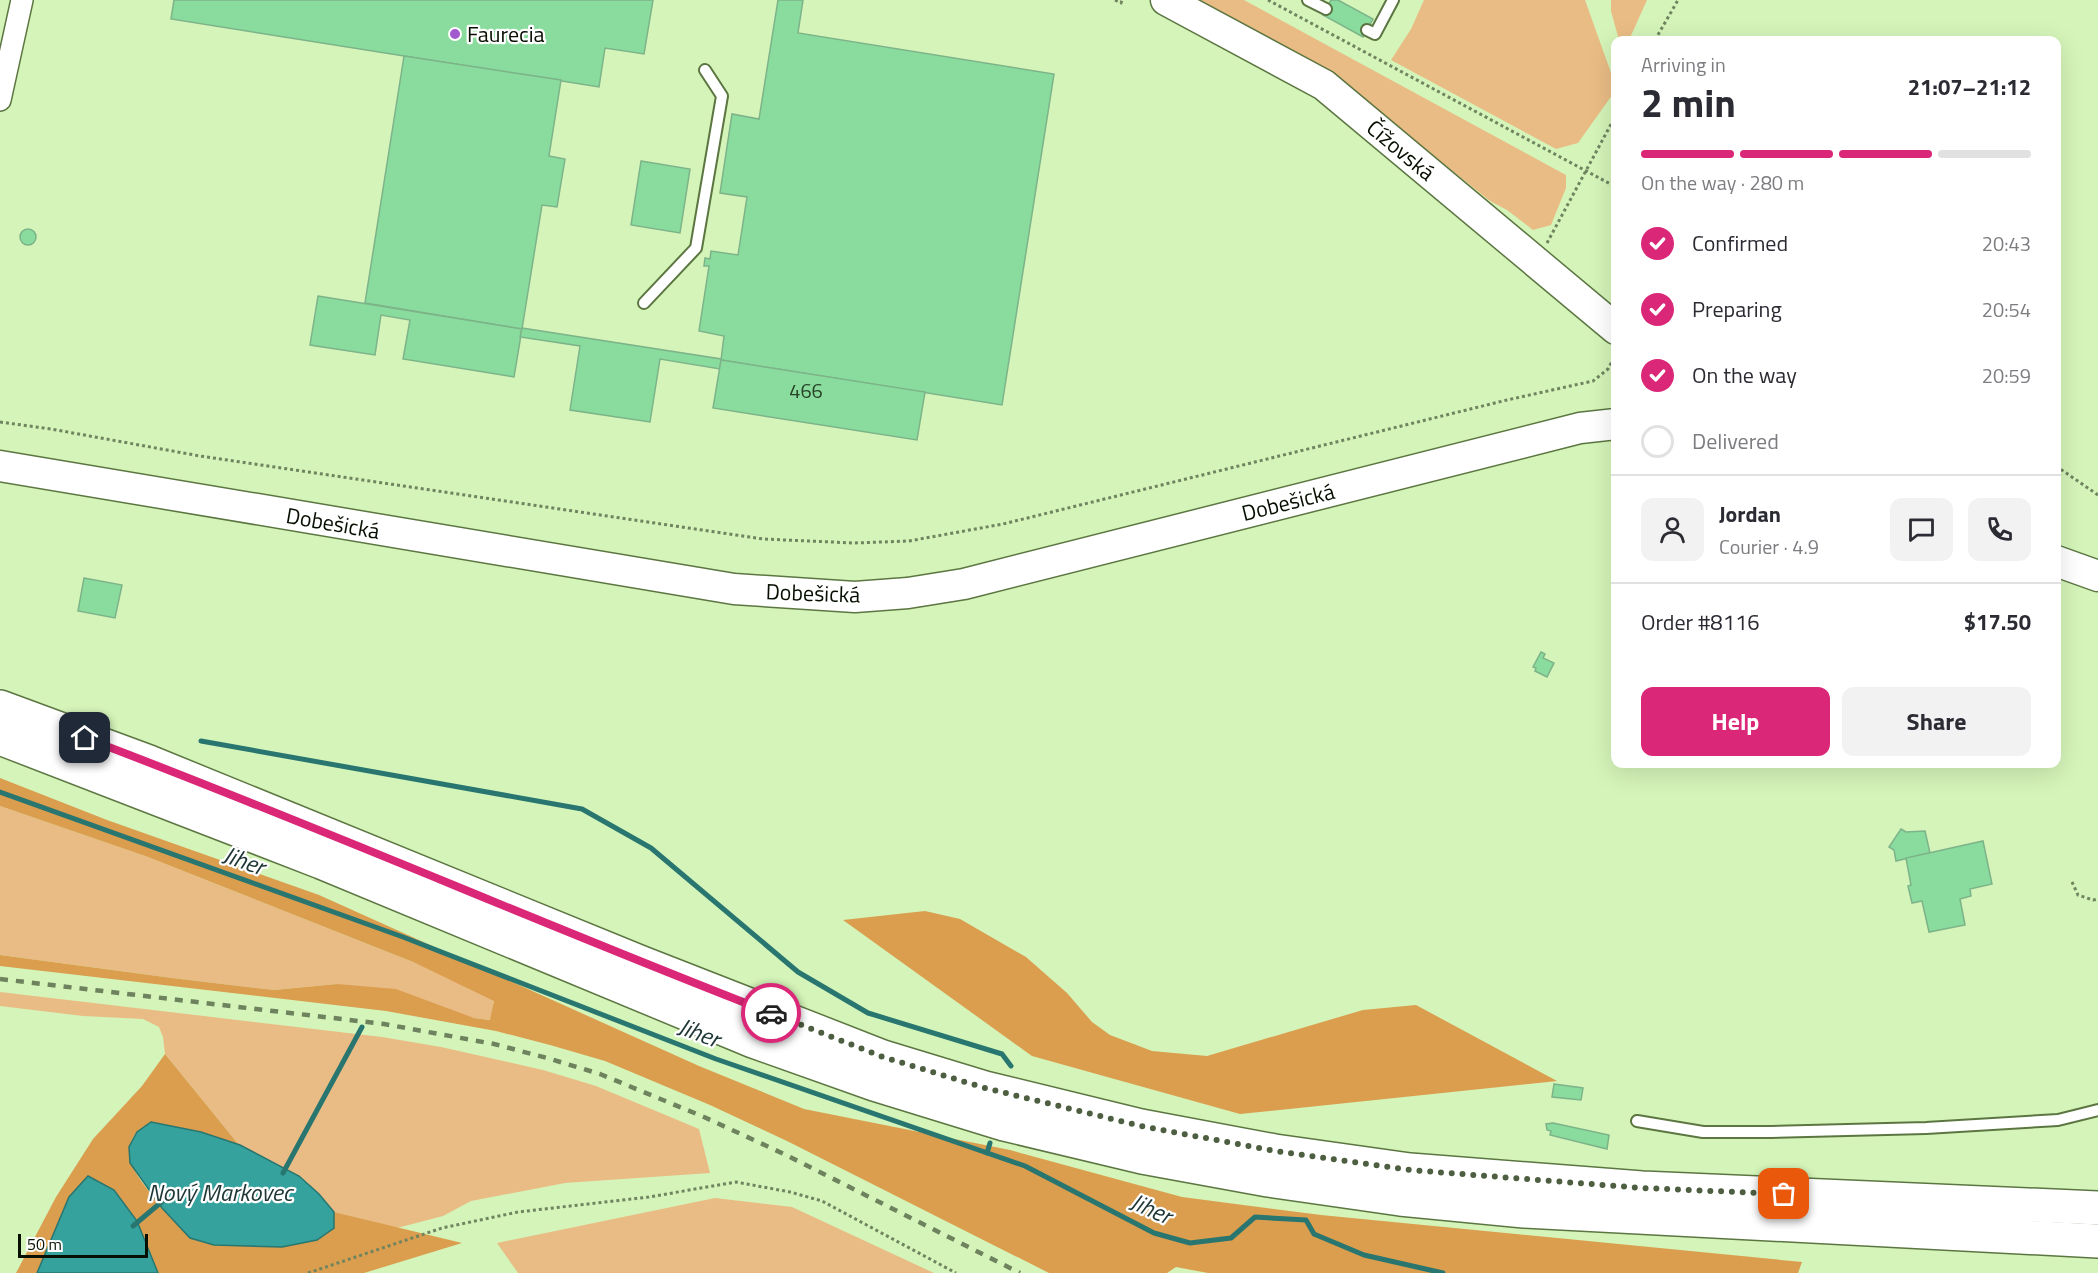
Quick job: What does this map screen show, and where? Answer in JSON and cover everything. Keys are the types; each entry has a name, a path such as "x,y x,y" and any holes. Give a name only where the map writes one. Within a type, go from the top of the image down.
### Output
{"highway":[{"path":"0,707 170,771 642,963 883,1057 985,1088 1141,1126 1275,1151 1410,1170 1642,1188 2098,1208"},
{"path":"0,738 321,862 753,1041 874,1084 993,1120 1130,1155 1269,1180 1400,1199 1524,1211 2098,1240"}],"street":[{"path":"0,100 22,0"},
{"name":"Čížovská","path":"1179,3 1324,86 1611,325"},
{"name":"Dobešická","path":"0,466 724,588 855,597 908,593 964,584 1580,428 1611,425"},
{"path":"2061,563 2098,576"}],"lane":[{"path":"1367,30 1374,34 1393,0"},
{"path":"1311,1 1326,9"},
{"path":"644,303 696,248 722,96 705,70"},
{"path":"1637,1121 1703,1132 1771,1132 1926,1128 2047,1120 2098,1110"}],"path":[{"path":"1115,0 1120,3 1122,0"},
{"path":"1269,0 1611,184"},
{"path":"1657,36 1677,0"},
{"path":"1536,264 1611,124"},
{"path":"0,422 200,456 764,539 854,543 909,541 1014,522 1495,403 1593,381 1608,369 1611,363"},
{"path":"2061,469 2098,495"},
{"path":"2072,882 2078,895 2093,900 2098,899"},
{"path":"308,1273 442,1228 518,1212 649,1197 736,1182 790,1192 822,1201 956,1273"}],"shaded area":[{"path":"1196,0 1244,0 1566,175 1566,188 1551,225 1533,230 1507,210 1490,201 1325,69"},
{"path":"1424,0 1585,0 1611,73 1611,97 1578,143 1556,149 1391,60 1411,29"},
{"path":"1611,0 1647,0 1631,36 1618,36 1611,11"},
{"path":"0,778 107,820 319,895 699,1066 804,1109 1010,1150 1182,1197 1321,1215 1802,1262 1798,1273 1208,1273 1176,1267 1167,1273 1049,1273 789,1142 710,1105 605,1061 496,1031 386,1011 0,966 0,955 274,990 337,984 396,989 474,1018 490,1020 494,1001 413,962 148,857 0,806"},
{"path":"0,806 148,857 413,962 494,1000 491,1020 474,1018 337,984 274,990 0,955"},
{"path":"925,911 960,919 1026,957 1067,993 1092,1022 1110,1035 1152,1051 1207,1056 1363,1010 1416,1005 1557,1081 1240,1114 1032,1056 843,920"},
{"path":"0,992 382,1037 441,1047 543,1070 596,1086 699,1129 710,1173 565,1183 471,1201 443,1216 397,1228 334,1212 299,1176 239,1145 165,1054 159,1027 143,1019 83,1016 0,1006"},
{"path":"165,1054 239,1145 201,1132 152,1122 136,1133 131,1143 131,1163 162,1208 334,1228 334,1212 462,1243 364,1273 158,1273 137,1221 69,1197 37,1273 16,1273 56,1197 93,1139 142,1086"},
{"path":"715,1198 792,1207 934,1273 518,1273 497,1243"}],"water":[{"name":"Nový Markovec","path":"151,1122 201,1132 240,1145 299,1176 334,1212 334,1228 317,1240 282,1247 214,1245 190,1238 162,1208 130,1163 129,1147 137,1132"},
{"path":"88,1176 114,1190 137,1221 158,1273 37,1273 69,1197"}],"building":[{"name":"Faurecia","path":"174,0 653,0 644,54 605,48 599,87 171,19"},
{"path":"778,0 803,0 798,33 1054,74 1002,405 721,360 724,336 699,331 709,266 704,266 705,258 710,259 711,251 738,255 747,197 720,193 732,114 759,119"},
{"path":"1331,0 1338,0 1373,19 1363,37 1323,15"},
{"path":"404,56 561,80 549,156 565,159 557,207 542,205 522,329 365,303"},
{"path":"641,161 690,169 680,233 631,225"},
{"path":"28,229 36,237 28,245 20,237"},
{"path":"318,296 522,329 514,377 403,359 410,320 381,315 375,355 310,345"},
{"path":"522,328 721,359 720,369 660,359 650,422 570,410 580,346 520,337"},
{"path":"721,360 925,392 917,440 713,408"},
{"path":"84,578 122,585 115,618 78,611"},
{"path":"1541,652 1545,654 1543,658 1554,663 1547,677 1535,671 1536,668 1533,667"},
{"path":"1901,829 1906,832 1925,831 1930,853 1896,861 1894,850 1889,847"},
{"path":"1983,841 1992,884 1970,889 1971,896 1960,899 1965,925 1929,932 1922,901 1912,903 1906,858"},
{"path":"1554,1084 1583,1088 1581,1100 1552,1097"},
{"path":"1553,1123 1609,1135 1607,1149 1550,1135 1551,1131 1547,1130 1546,1124"}],"waterway":[{"path":"201,741 582,809 651,848 798,972 868,1013 1002,1054 1011,1066"},
{"name":"Jiher","path":"0,792 403,937 716,1059 1025,1166 1154,1233 1190,1243 1231,1238 1255,1217 1306,1220 1314,1234 1364,1255 1443,1273"},
{"path":"283,1173 362,1027"},
{"path":"987,1153 990,1143"},
{"path":"133,1226 165,1199"}],"railway":[{"path":"0,979 384,1024 494,1044 547,1058 600,1074 704,1117 784,1154 1020,1273"}],"way so far":[{"path":"771,1013 883,1057 985,1088 1141,1126 1275,1151 1410,1170 1642,1188 1784,1194"}],"place":[{"name":"Faurecia","path":"455,34"}],"route":[{"path":"85,738 771,1013"}]}
